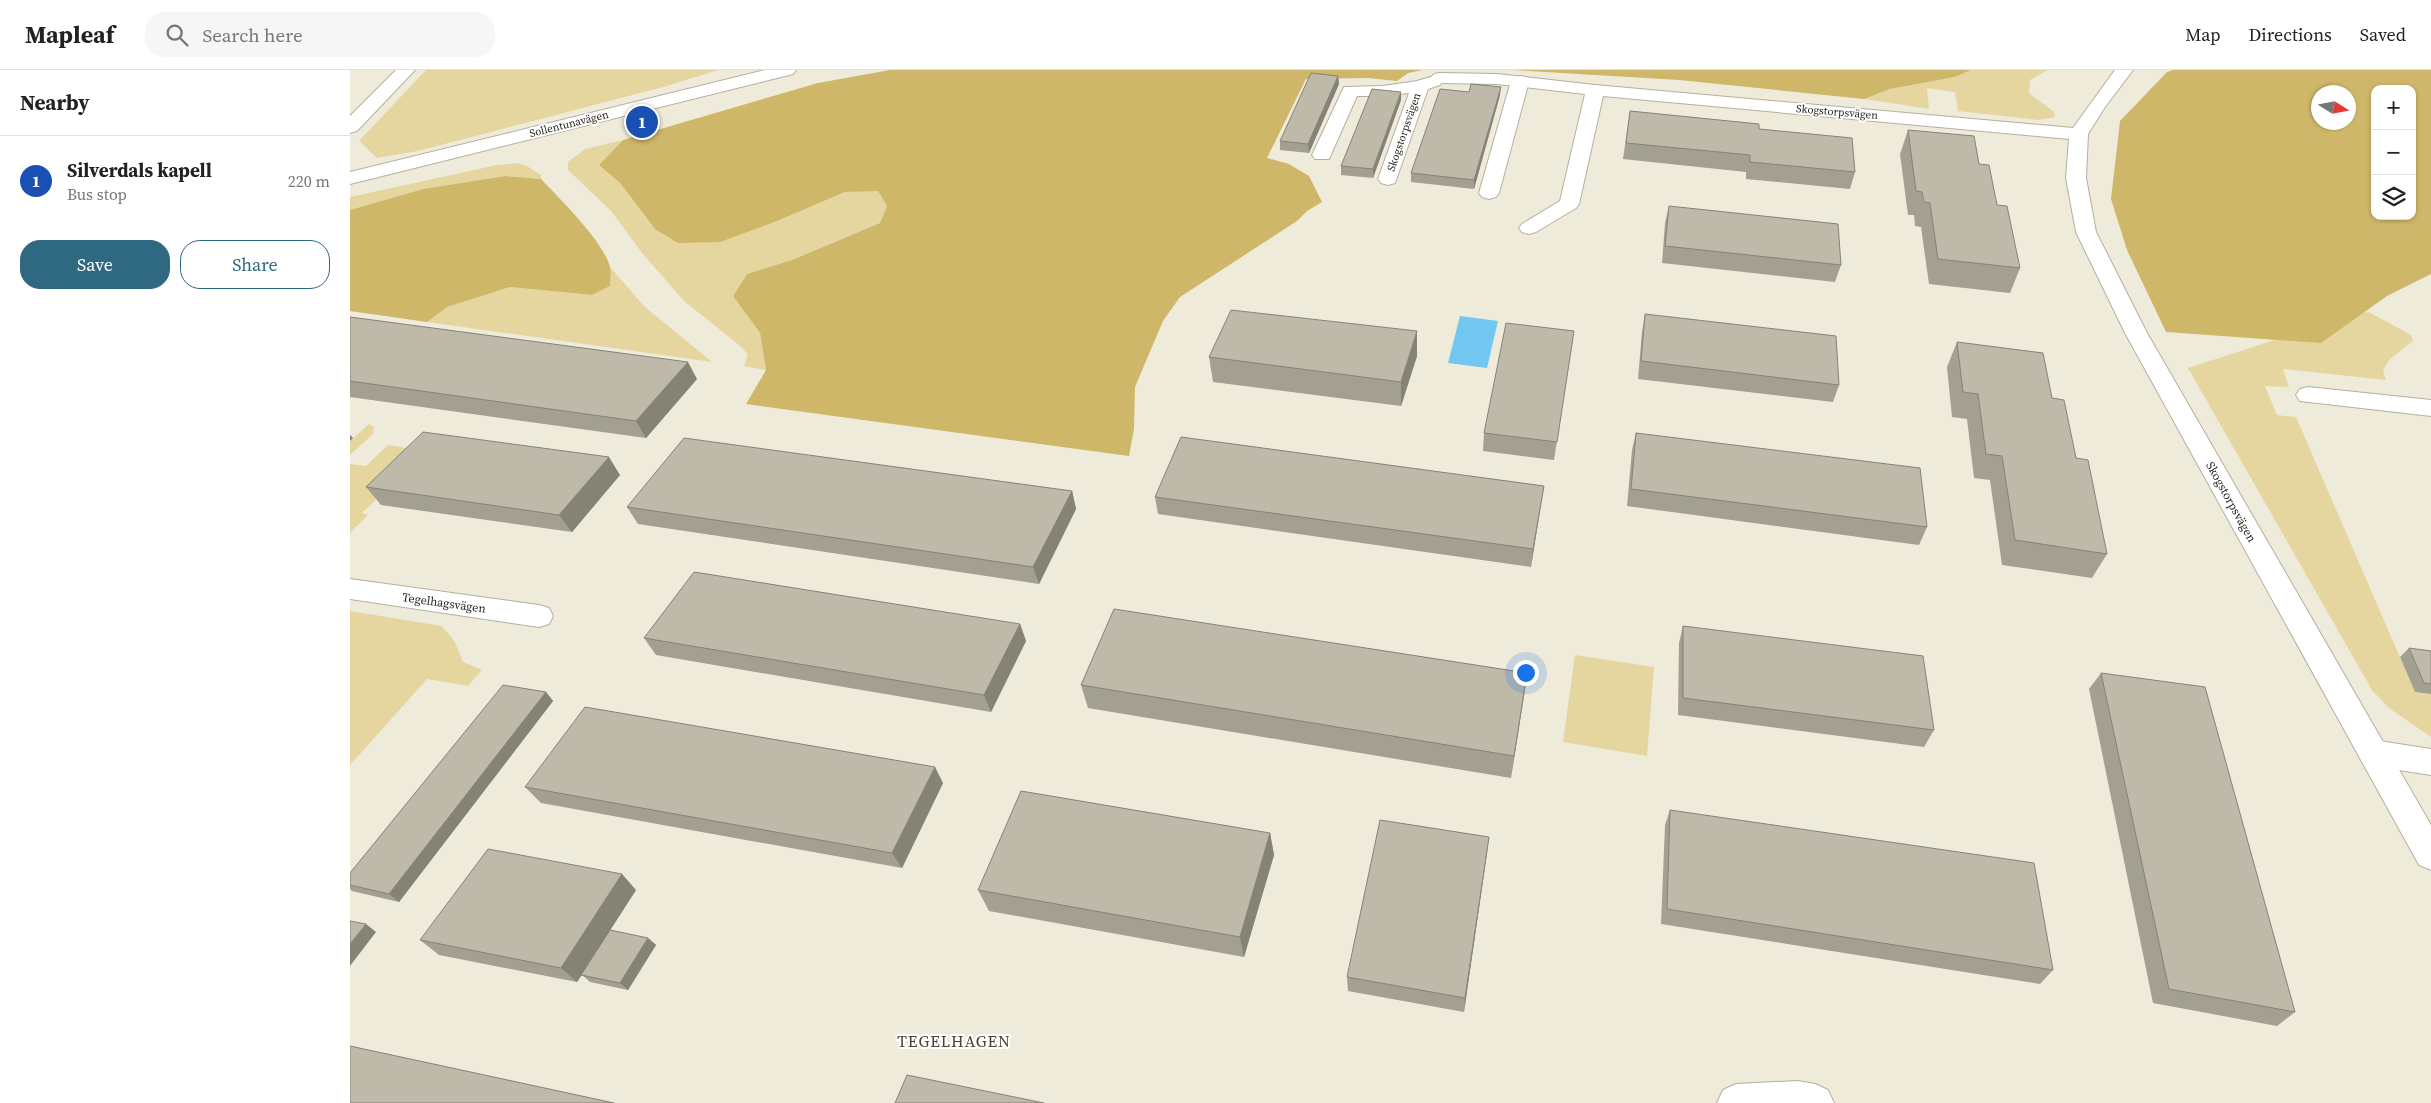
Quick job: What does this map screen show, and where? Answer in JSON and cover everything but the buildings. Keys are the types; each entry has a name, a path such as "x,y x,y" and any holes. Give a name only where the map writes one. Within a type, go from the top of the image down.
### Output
{"street":[{"path":"350,127 406,70"},
{"name":"Sollentunavägen","path":"350,178 787,70"},
{"name":"Skogstorpsvägen","path":"2124,70 2097,104 2079,134 2076,178 2086,232 2136,333 2431,855"},
{"name":"Skogstorpsvägen","path":"1322,155 1350,91 1383,91 1420,86 1440,78 1497,78 1595,90 2079,134"},
{"path":"1489,193 1520,82"},
{"name":"Skogstorpsvägen","path":"1388,179 1420,86"},
{"path":"1529,228 1569,204 1595,90"},
{"path":"2308,395 2431,408"},
{"name":"Tegelhagsvägen","path":"350,589 539,616"},
{"path":"2373,752 2431,762"},
{"path":"1736,1103 1798,1100 1815,1103"}],"shaded area":[{"path":"426,70 718,70 667,86 418,151 377,158 359,141"},
{"path":"890,70 1423,70 1408,73 1397,81 1368,78 1306,79 1267,158 1289,164 1309,176 1322,202 1307,211 1297,221 1180,297 1163,321 1135,387 1134,429 1129,456 746,404 766,370 760,333 733,296 747,274 792,260 880,223 887,206 878,191 845,192 777,221 720,242 678,243 655,229 620,183 599,165 623,140 818,83"},
{"path":"1513,70 1971,70 1955,77 1890,89 1864,99 1679,80"},
{"path":"1971,70 2048,70 2030,80 2029,93 2054,112 2055,117 2039,120 1958,111 1955,92 1927,88 1929,109 1864,99 1890,89 1955,77"},
{"path":"2173,70 2431,70 2431,274 2387,296 2321,343 2166,332 2127,250 2111,199 2120,121 2167,72"},
{"path":"623,140 599,165 620,183 655,229 777,221 845,192 878,190 887,206 880,223 792,260 747,274 733,296 760,333 766,370 744,366 748,354 684,301 642,253 612,212 568,170 568,162 585,149"},
{"path":"517,163 527,166 541,175 541,179 505,176 423,189 350,210 350,197 497,165"},
{"path":"505,176 541,179 591,233 610,267 610,286 592,295 510,287 447,307 427,322 350,311 350,210 423,189"},
{"path":"610,267 645,307 712,362 427,322 447,307 510,287 592,295 610,286"},
{"path":"2369,312 2411,335 2413,341 2390,359 2383,370 2386,380 2283,369 2289,387 2265,386 2277,415 2296,417 2415,692 2431,694 2431,737 2389,708 2372,690 2188,368 2359,313"},
{"path":"369,424 374,427 373,434 350,455 350,441"},
{"path":"388,445 427,451 362,513 368,515 350,533 350,464 366,466"},
{"path":"350,611 442,626 455,642 463,662 482,670 468,686 427,679 350,765"},
{"path":"1575,655 1654,667 1647,756 1563,742"}],"water":[{"path":"1460,316 1498,321 1487,368 1448,363"}],"place":[{"name":"Silverdals kapell","path":"642,122"}],"district":[{"name":"TEGELHAGEN","path":"954,1041"}]}
